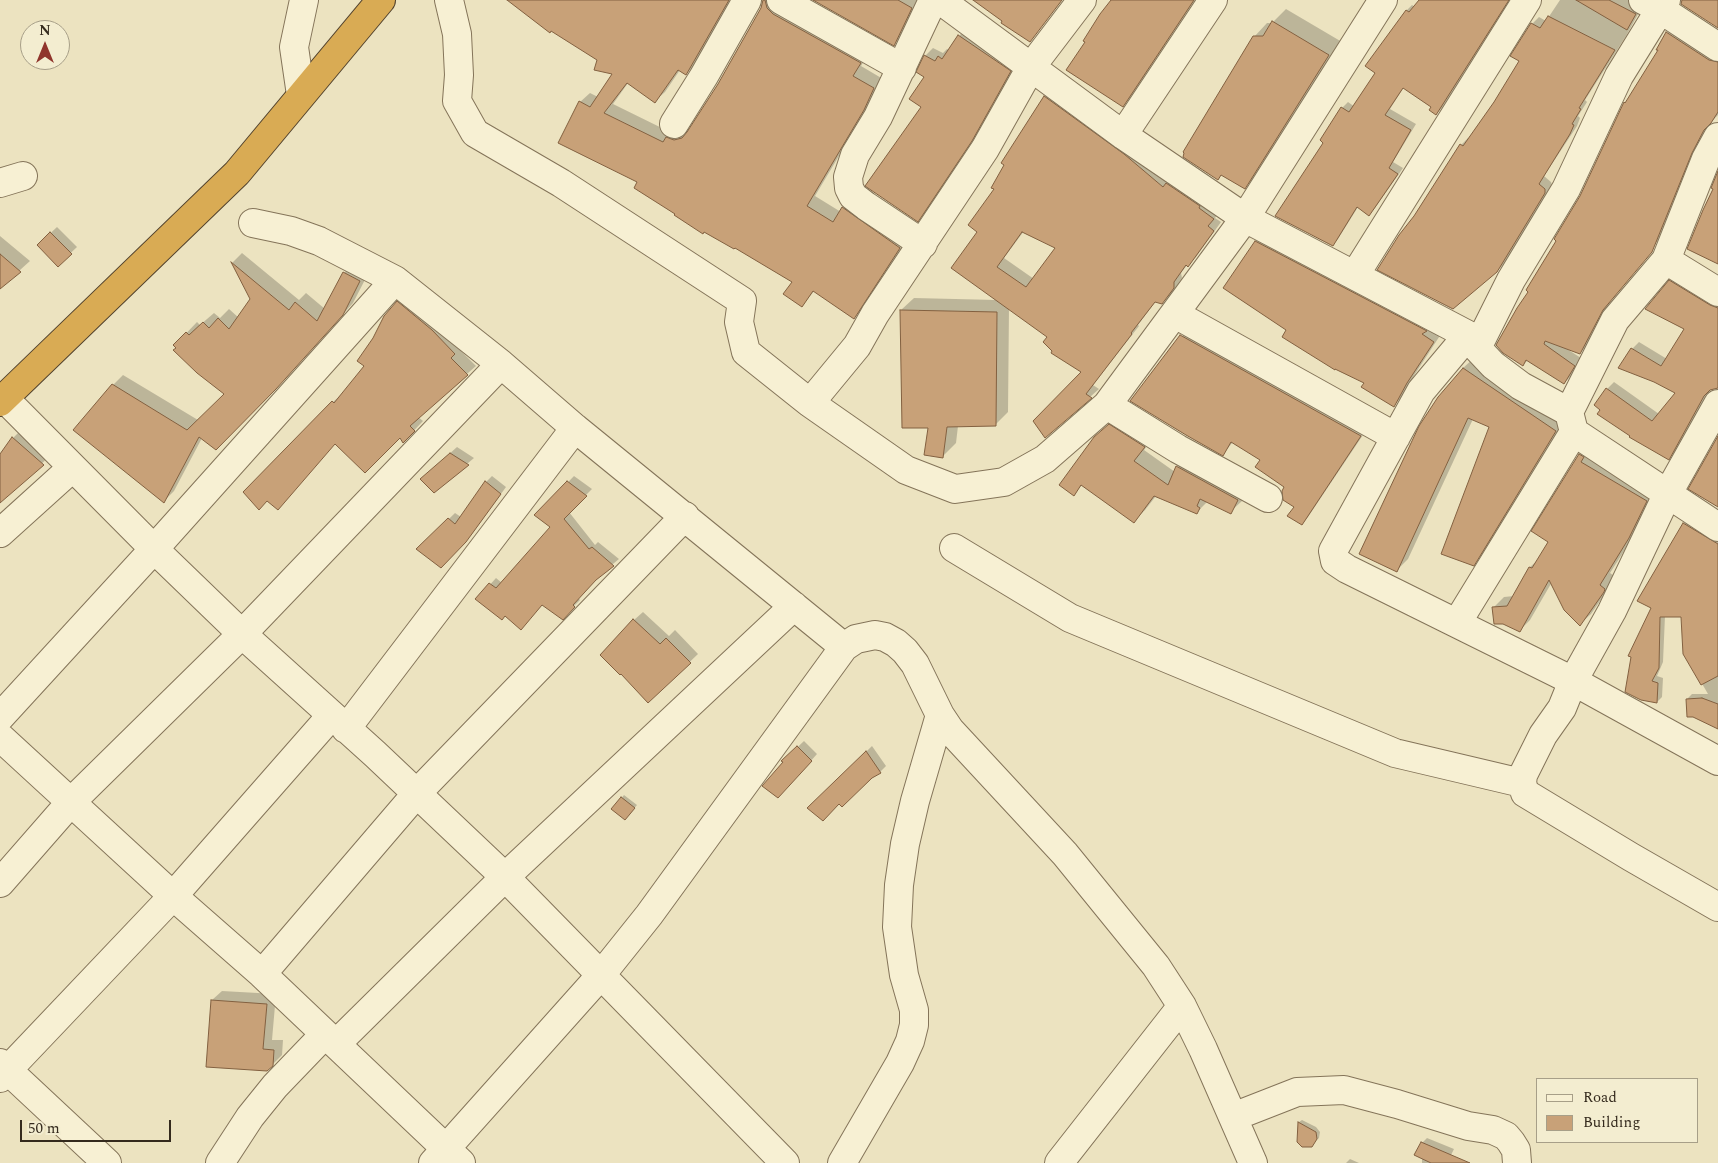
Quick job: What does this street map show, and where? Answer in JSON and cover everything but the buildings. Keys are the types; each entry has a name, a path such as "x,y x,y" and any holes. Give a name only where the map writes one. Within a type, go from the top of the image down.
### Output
{"highway":[{"path":"2,400 237,172 381,0"}],"street":[{"path":"301,95 294,47 304,0"},
{"path":"449,0 457,34 457,101 475,133 561,183 742,302 739,322 746,352 810,403 906,470 955,489 1004,482 1045,459 1107,405 1245,218 1383,0"},
{"path":"674,124 704,76 747,0"},
{"path":"781,0 902,68"},
{"path":"923,244 853,196 849,188 848,176 855,155 878,118 933,0"},
{"path":"940,0 1123,135 1245,218 1355,275 1472,341 1492,365 1572,422 1667,495 1718,527"},
{"path":"810,403 857,346 875,314 985,149 1031,67 1082,0"},
{"path":"1123,135 1213,0"},
{"path":"1355,275 1527,0"},
{"path":"1718,47 1656,3 1566,189 1512,280 1472,341 1421,391 1333,551 1335,561 1346,569 1573,681 1718,761"},
{"path":"1456,623 1572,422 1616,320 1666,260 1706,159 1718,137"},
{"path":"253,223 291,231 318,241 395,280 501,364 575,428 844,647"},
{"path":"1666,260 1718,292"},
{"path":"0,717 154,549 395,280"},
{"path":"1175,314 1396,437"},
{"path":"0,883 70,803 242,634 501,364"},
{"path":"2,400 242,634 417,793 506,877 785,1163"},
{"path":"1718,404 1667,495 1612,611 1573,681 1562,708 1543,735 1523,774 1522,783 1525,793 1718,907"},
{"path":"1107,405 1178,449 1268,498"},
{"path":"107,1163 3,1070 173,896 338,722 575,428"},
{"path":"0,533 72,468"},
{"path":"262,974 417,793 685,516"},
{"path":"954,548 1070,618 1394,753 1522,783"},
{"path":"220,1163 250,1117 275,1086 330,1039 506,877 794,606"},
{"path":"0,737 70,803 262,974 330,1039 446,1158 601,975 649,914 844,647 856,639 875,635 885,636 896,643 915,664 940,715 968,751 1065,854 1156,966 1182,1006 1233,1117 1250,1161"},
{"path":"842,1163 900,1063 910,1041 914,1025 914,1010 904,975 897,927 899,885 905,844 915,801 940,715"},
{"path":"1060,1163 1182,1006"},
{"path":"1233,1117 1297,1092 1344,1090 1468,1126 1492,1130 1506,1136 1512,1142 1516,1150 1517,1163"}]}
